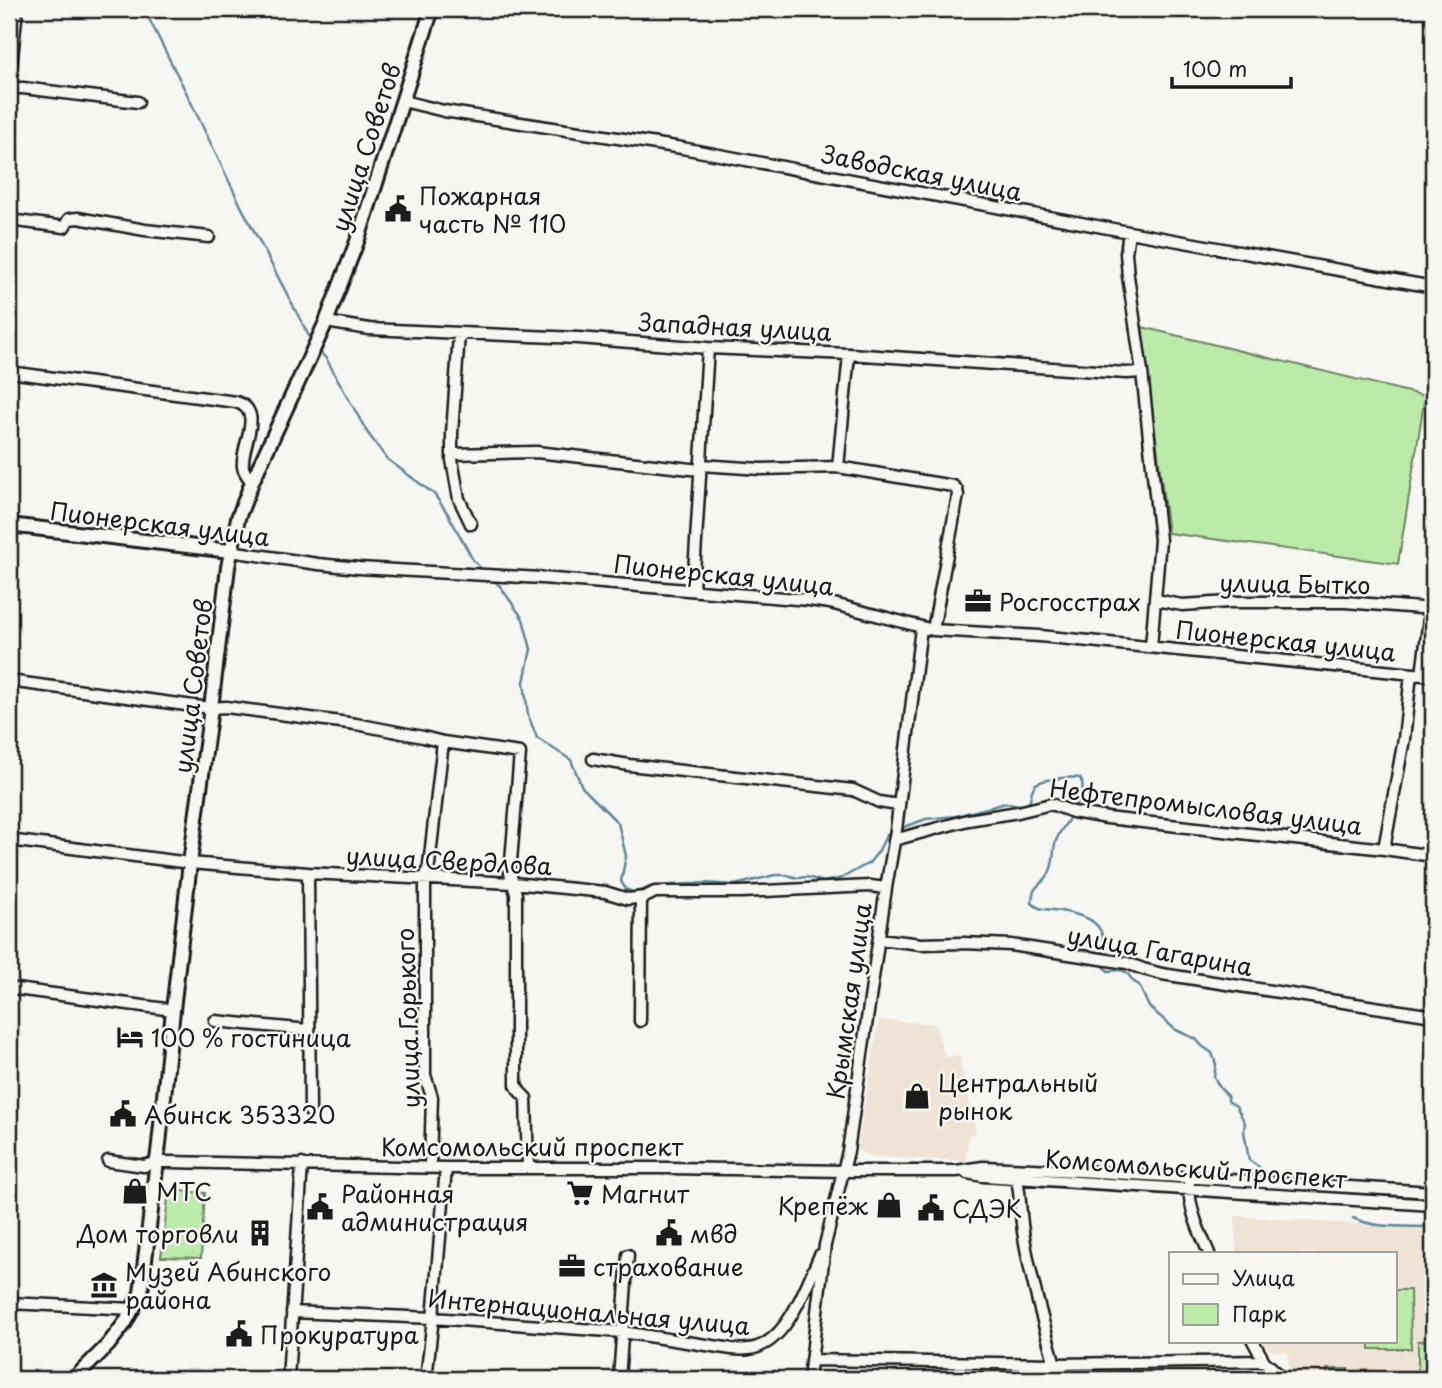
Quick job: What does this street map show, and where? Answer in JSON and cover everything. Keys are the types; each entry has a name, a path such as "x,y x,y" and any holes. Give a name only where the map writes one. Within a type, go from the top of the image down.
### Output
{"main road":[{"name":"улица Советов","path":"74,1379 108,1345 134,1309 141,1293 190,863 230,551 238,518 251,482 326,322 358,239 432,9"},
{"name":"Пионерская улица","path":"9,525 230,551"}],"street":[{"path":"18,9 9,87 138,102"},
{"name":"Заводская улица","path":"403,101 444,111 682,148 1433,287"},
{"path":"9,220 64,227 69,219 78,218 145,230 209,237"},
{"path":"1129,232 1126,253 1128,276 1142,372 1160,540 1151,647"},
{"name":"Западная улица","path":"326,322 369,329 578,338 708,348 1142,372"},
{"path":"459,334 452,454 459,499 471,524"},
{"path":"693,589 708,348"},
{"path":"838,467 849,354"},
{"path":"9,372 243,404 248,407 251,417 243,466 251,482"},
{"path":"452,454 536,452 700,468 838,467 953,486 957,490 957,502 933,630"},
{"name":"Пионерская улица","path":"230,551 359,568 693,589 830,604 933,630 1040,636 1433,676"},
{"path":"1384,849 1416,674 1432,609 1433,585"},
{"name":"улица Бытко","path":"1156,600 1182,605 1230,602 1345,602 1432,609"},
{"name":"Крымская улица","path":"809,1379 825,1245 844,1171 897,830 921,628"},
{"path":"9,681 356,724 443,742 520,753 510,873 516,894 516,1085 526,1098 528,1168"},
{"name":"улица Горького","path":"430,1167 432,1097 425,1075 425,879 443,742"},
{"path":"593,759 853,790 879,802 898,805"},
{"name":"Нефтепромысловая улица","path":"894,840 968,820 1051,804 1073,812 1107,818 1433,856"},
{"name":"улица Свердлова","path":"9,840 190,863 309,873 513,883 605,892 628,899 641,898 655,892 741,892 870,886 886,888"},
{"path":"309,873 310,1112"},
{"path":"640,1021 641,898"},
{"name":"улица Гагарина","path":"879,939 921,944 1011,945 1128,963 1162,974 1433,1016"},
{"path":"9,988 173,1010"},
{"path":"215,1021 309,1030"},
{"name":"Комсомольский проспект","path":"108,1161 144,1166 156,1162 446,1168 844,1171 956,1171 995,1167 1433,1205"},
{"path":"288,1379 302,1164"},
{"path":"426,1379 446,1168"},
{"name":"Комсомольский проспект","path":"956,1171 1017,1178 1433,1192"},
{"path":"1017,1178 1023,1235 1038,1304 1059,1379"},
{"path":"1189,1183 1197,1226 1209,1252"},
{"name":"Интернациональная улица","path":"292,1312 433,1318 622,1332 732,1349 750,1349 774,1338 789,1321 825,1245"},
{"path":"619,1379 628,1255"},
{"path":"9,1303 134,1309"},
{"path":"1254,1342 1264,1361 1284,1379"},
{"path":"811,1360 1055,1364 1264,1361"}],"shaded area":[{"name":"Центральный рынок","path":"879,1020 935,1024 945,1058 959,1055 976,1133 968,1136 966,1161 872,1157 857,1150"},
{"path":"1235,1216 1425,1229 1427,1298 1433,1314 1433,1379 1298,1379 1289,1371 1288,1352 1271,1351 1264,1342 1396,1342 1396,1252 1236,1252"}],"green space":[{"path":"1142,327 1425,396 1398,564 1168,533"},
{"path":"169,1190 205,1193 201,1258 161,1257"},
{"path":"1396,1290 1410,1290 1411,1349 1370,1349 1370,1342 1396,1342"},
{"path":"1433,1340 1433,1379 1418,1379 1418,1341"},
{"path":"1327,1369 1348,1369 1348,1379 1327,1379"}],"waterway":[{"path":"144,9 241,206 311,340"},
{"path":"317,348 327,360 367,432 387,459 434,494 473,560 485,573"},
{"path":"492,579 523,619 531,649 524,682 528,715 537,738 571,760 582,787 618,823 626,856 621,881 625,889 633,892 672,885 735,885 775,875 807,877 824,882 842,878 869,863 887,834 893,831"},
{"path":"899,829 926,819 956,816 1006,803 1027,806 1035,785 1056,778 1080,778 1082,790 1074,809"},
{"path":"1071,815 1056,840 1048,876 1036,887 1032,903 1039,908 1074,914 1093,922 1102,936 1104,956"},
{"path":"1104,962 1108,971 1121,970 1127,973 1139,985 1149,1007 1176,1030 1196,1039 1212,1053 1216,1064 1214,1077 1245,1123 1249,1160 1274,1178"},
{"path":"1287,1179 1308,1180"},
{"path":"1353,1218 1381,1225 1431,1227 1429,1266 1433,1293"}],"place":[{"name":"Пожарная часть № 110","path":"398,209"},
{"name":"Росгосстрах","path":"978,601"},
{"name":"100 % гостиница","path":"130,1037"},
{"name":"Центральный рынок","path":"917,1096"},
{"name":"Абинск 353320","path":"123,1114"},
{"name":"МТС","path":"135,1191"},
{"name":"Магнит","path":"580,1193"},
{"name":"Крепёж","path":"889,1205"},
{"name":"Районная администрация","path":"320,1207"},
{"name":"СДЭК","path":"931,1208"},
{"name":"Дом торговли","path":"260,1233"},
{"name":"мвд","path":"669,1233"},
{"name":"страхование","path":"572,1266"},
{"name":"Музей Абинского района","path":"104,1285"},
{"name":"Прокуратура","path":"239,1334"}]}
